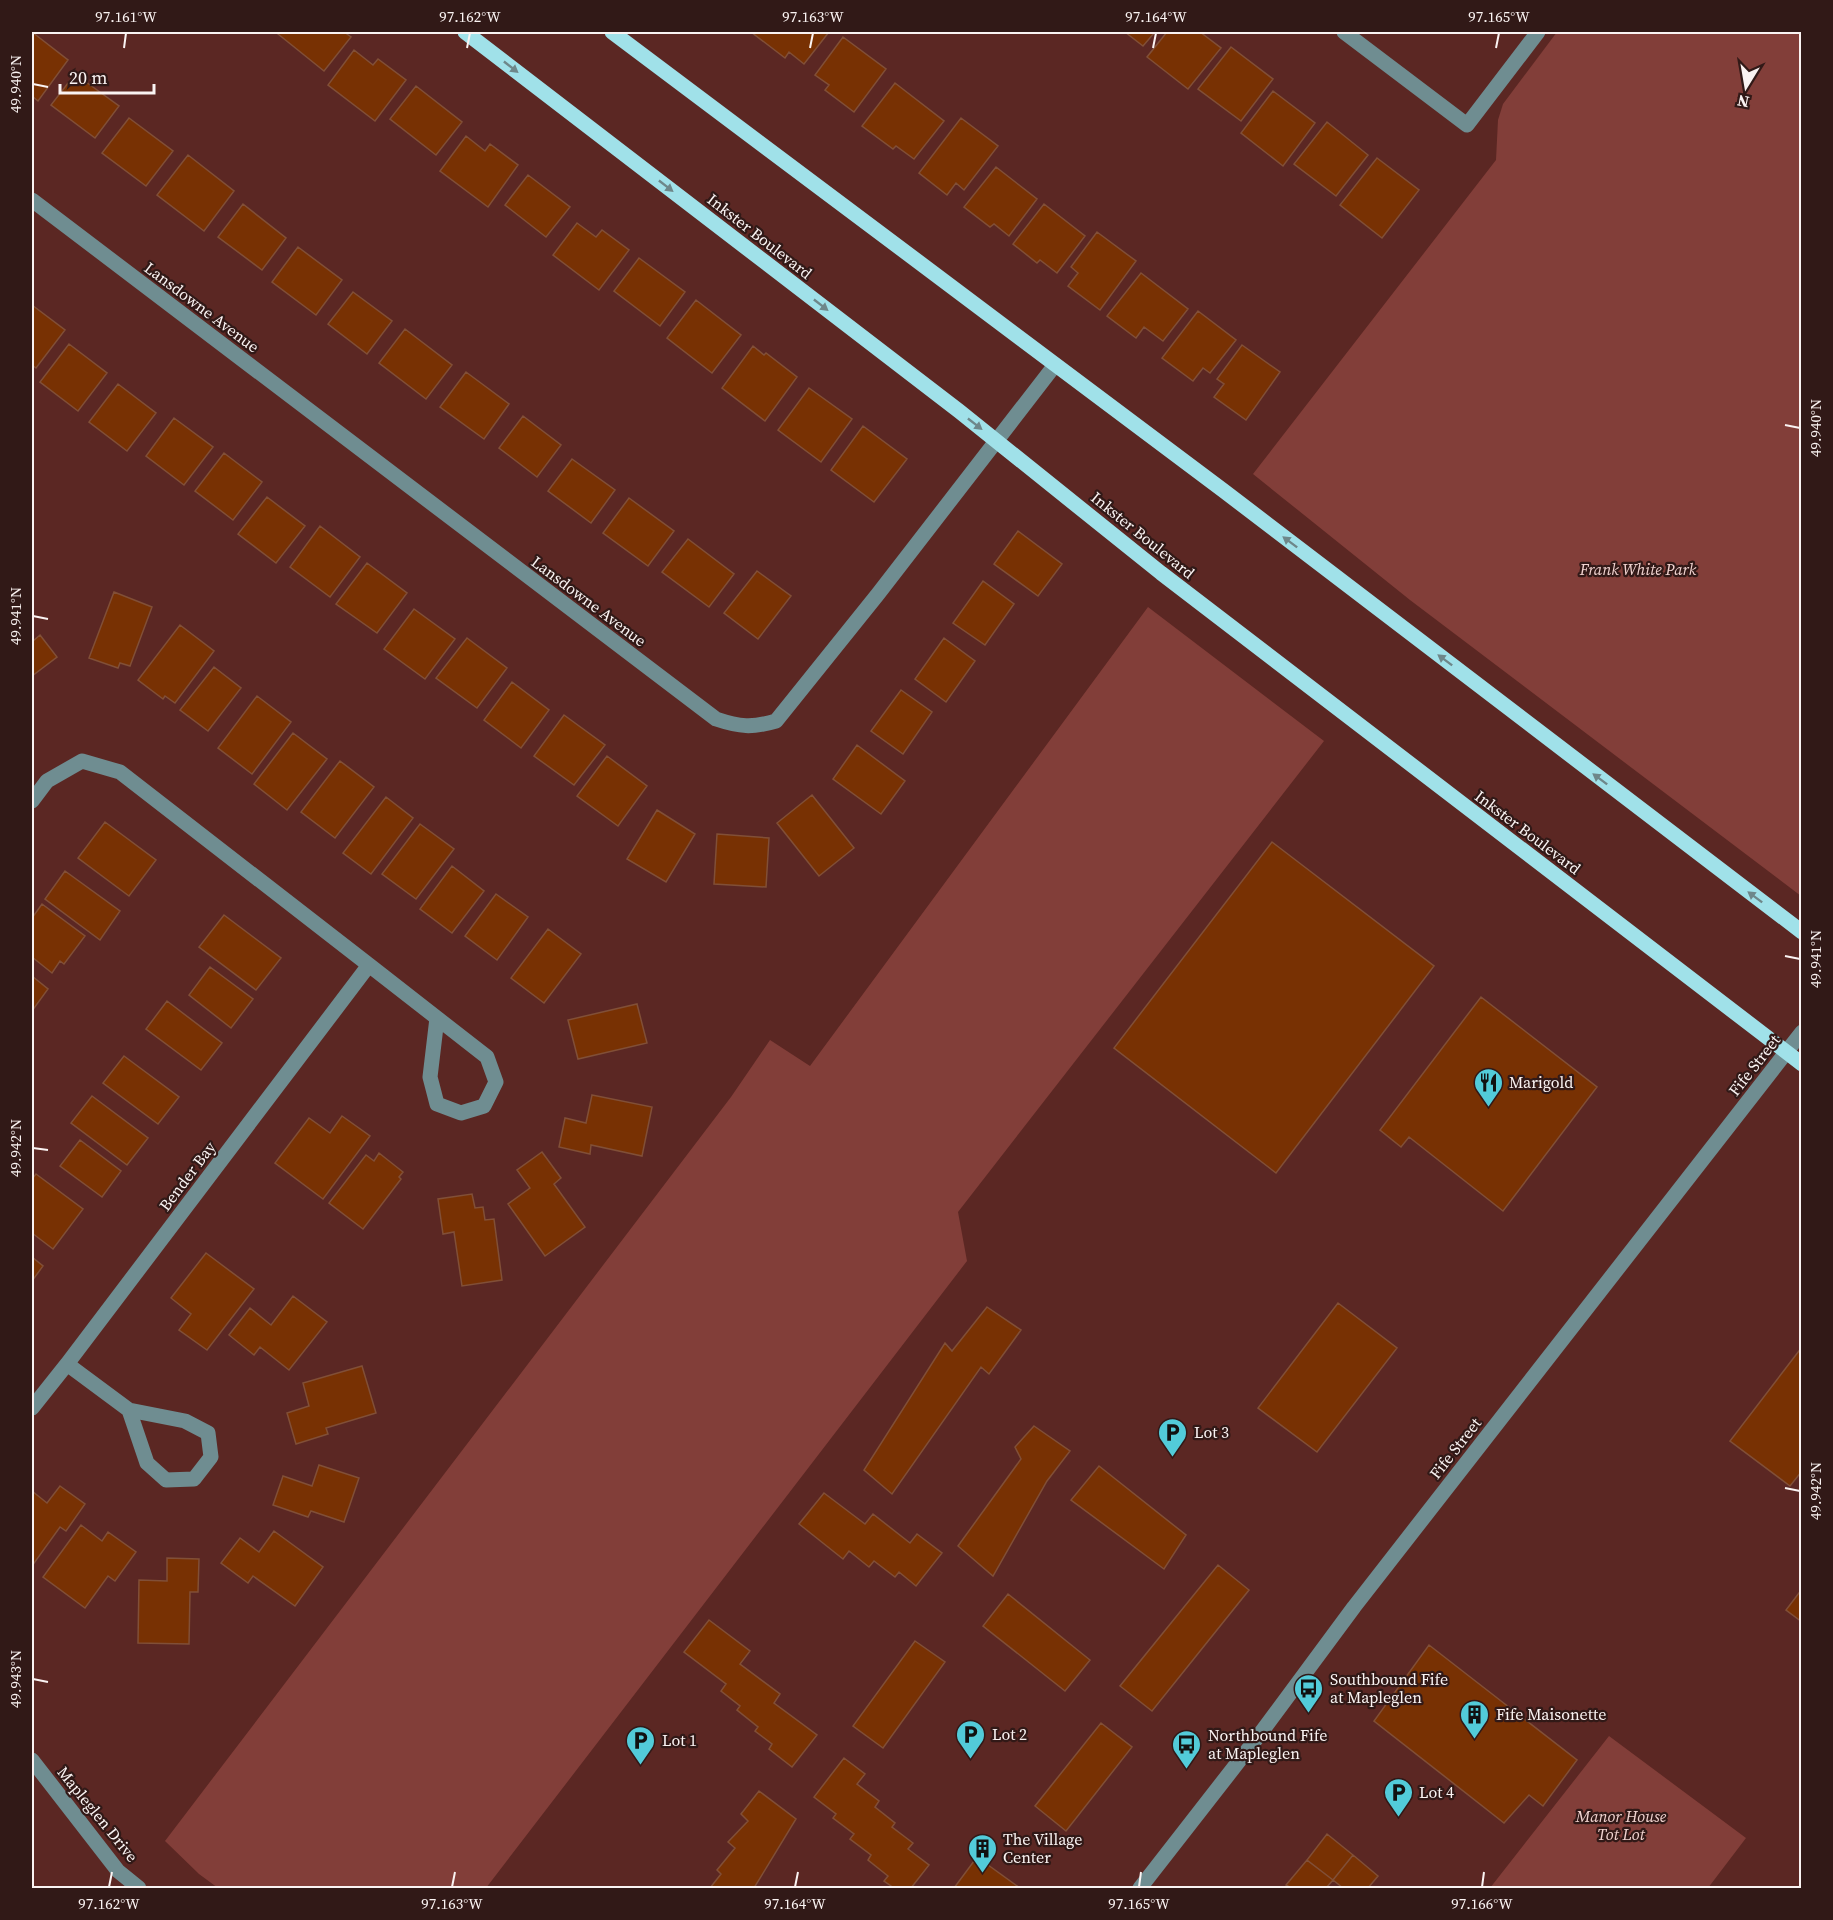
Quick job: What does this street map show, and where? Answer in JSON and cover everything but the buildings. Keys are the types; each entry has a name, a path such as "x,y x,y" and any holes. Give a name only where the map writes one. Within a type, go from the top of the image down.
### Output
{"main road":[{"name":"Inkster Boulevard","path":"465,32 995,439 1161,573 1802,1064"},
{"path":"612,32 1224,491 1802,932"}],"street":[{"path":"1344,32 1467,125 1538,32"},
{"name":"Lansdowne Avenue","path":"32,200 716,719 738,727 759,726 776,721 878,594 995,439 1055,365"},
{"path":"32,801 47,781 82,761 120,771 369,965 437,1018 487,1057 496,1082 484,1106 461,1113 437,1104 430,1077 437,1018"},
{"name":"Bender Bay","path":"32,1408 369,965"},
{"name":"Fife Street","path":"1140,1888 1260,1734 1354,1607 1802,1032"},
{"path":"67,1364 129,1410 185,1420 208,1433 211,1457 194,1479 166,1480 147,1463 129,1410"},
{"name":"Mapleglen Drive","path":"32,1760 118,1871 139,1888"}],"green space":[{"name":"Frank White Park","path":"1557,32 1801,32 1801,896 1410,600 1253,474 1496,160 1498,120 1503,104"},
{"path":"1148,607 1324,741 958,1212 967,1261 486,1888 218,1888 199,1874 165,1841 731,1097 770,1040 810,1066"},
{"name":"Manor House Tot Lot","path":"1609,1736 1746,1838 1708,1888 1490,1888"}],"place":[{"name":"Marigold","path":"1488,1108"},
{"name":"Lot 3","path":"1173,1458"},
{"name":"Southbound Fife at Mapleglen","path":"1309,1714"},
{"name":"Fife Maisonette","path":"1475,1740"},
{"name":"Lot 2","path":"971,1760"},
{"name":"Lot 1","path":"641,1766"},
{"name":"Northbound Fife at Mapleglen","path":"1187,1770"},
{"name":"Lot 4","path":"1398,1818"},
{"name":"The Village Center","path":"982,1874"}]}
